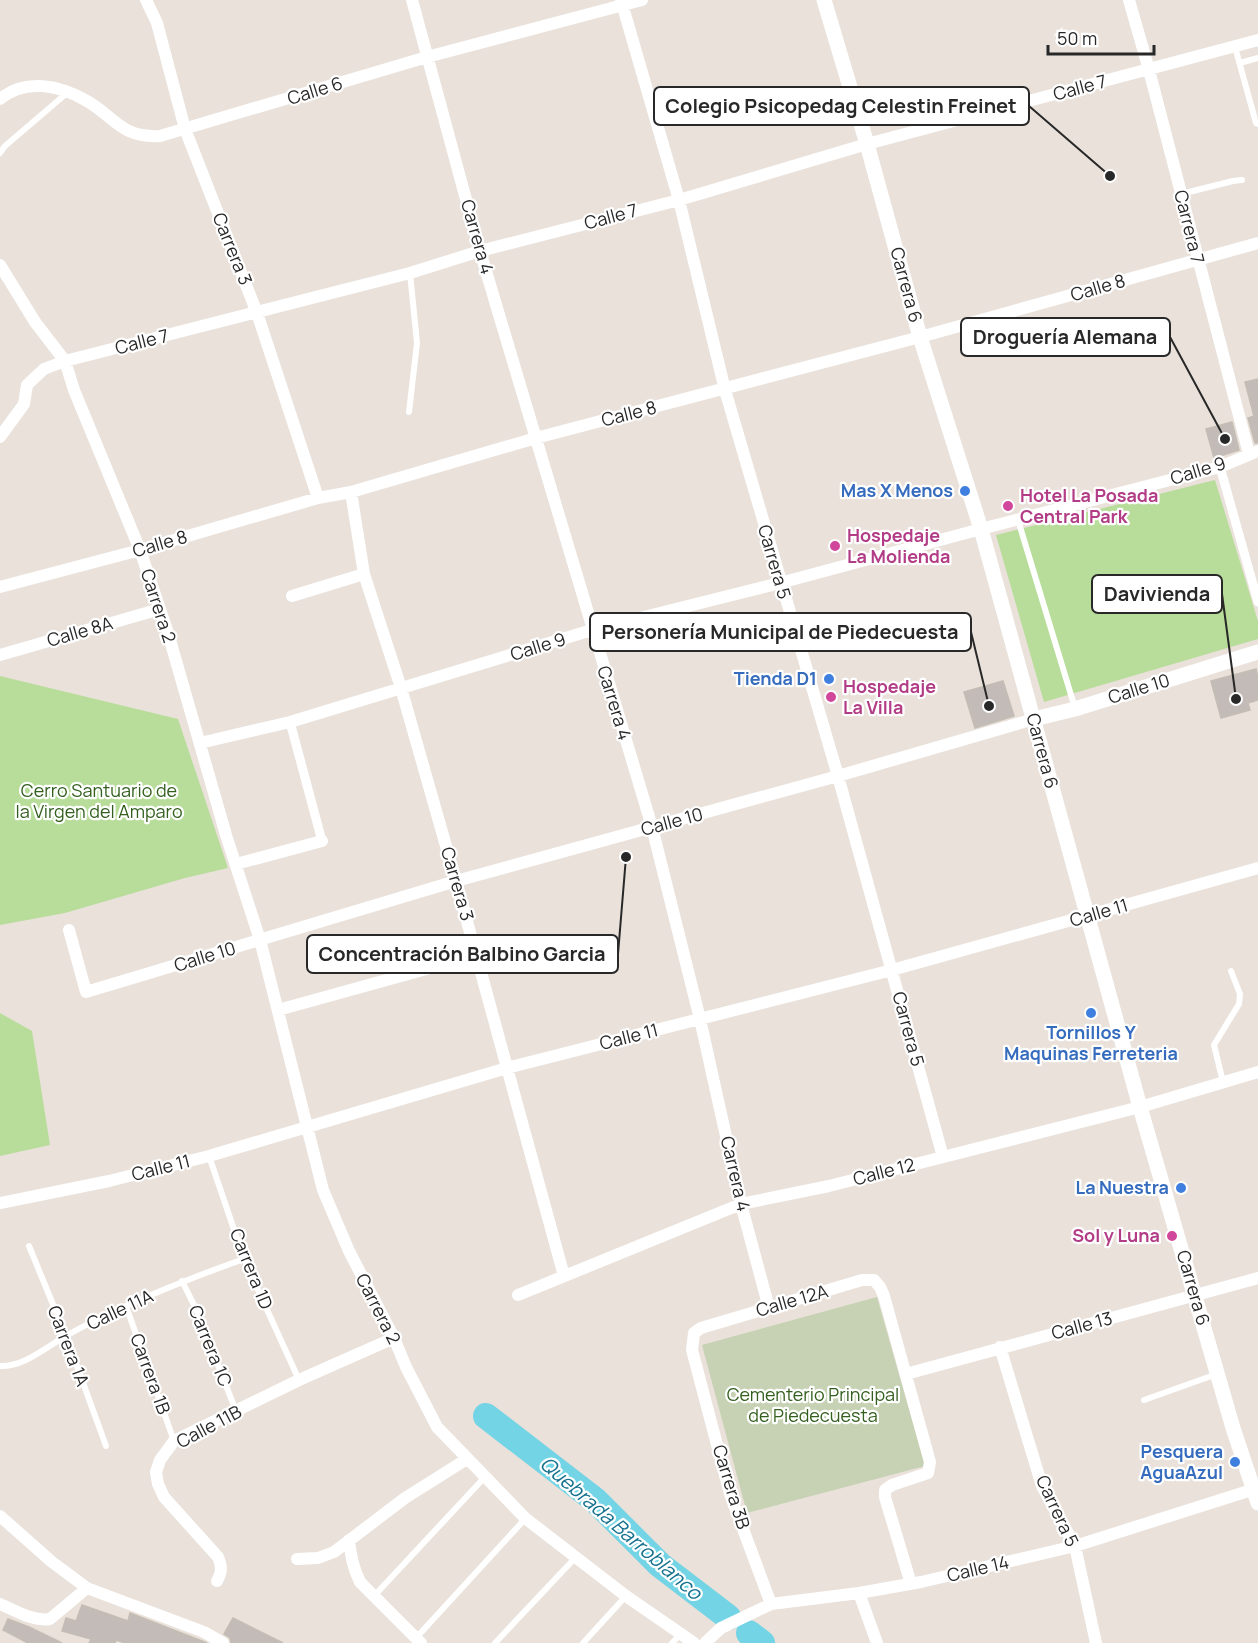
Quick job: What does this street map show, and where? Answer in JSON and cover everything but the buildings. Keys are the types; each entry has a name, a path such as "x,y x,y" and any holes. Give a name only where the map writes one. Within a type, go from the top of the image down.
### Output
{"street":[{"name":"Carrera 3","path":"147,0 157,22 185,129 258,313 318,498"},
{"name":"Carrera 4","path":"412,0 480,251 652,827 700,1018 741,1204 769,1308"},
{"name":"Calle 6","path":"0,99 18,88 33,85 67,92 87,101 127,131 146,137 160,136 427,57 622,3 642,0"},
{"name":"Carrera 6","path":"824,0 867,144 920,337 981,528 1086,916 1217,1374 1257,1493"},
{"name":"Carrera 7","path":"1129,0 1198,260 1254,453"},
{"name":"Carrera 5","path":"622,3 679,200 725,390 838,776 943,1158"},
{"name":"Calle 7","path":"0,437 24,404 27,385 44,369 65,361 410,273 480,251 679,200 867,144 1258,40"},
{"name":"Calle 8","path":"0,587 140,550 318,498 351,492 536,438 725,390 1258,243"},
{"name":"Carrera 2","path":"0,266 35,322 65,361 74,390 140,550 260,940 323,1190 349,1251 394,1338 406,1367 437,1427 525,1518 626,1596 676,1639 694,1643"},
{"name":"Calle 9","path":"200,743 290,722 592,630 1220,467 1254,453"},
{"path":"1220,467 1258,602"},
{"name":"Carrera 3","path":"351,492 364,574 401,688 456,881 564,1276"},
{"path":"292,596 364,574"},
{"name":"Calle 8A","path":"0,655 160,609"},
{"name":"Calle 10","path":"69,930 86,992 456,881 1075,709 1258,652"},
{"path":"236,864 322,842 290,722"},
{"name":"Calle 11","path":"0,1203 109,1181 208,1156 507,1068 892,970 1258,868"},
{"path":"278,1010 477,955"},
{"name":"Calle 12","path":"518,1295 741,1204 829,1186 943,1158 1140,1107 1258,1072"},
{"name":"Calle 13","path":"906,1374 1258,1278"},
{"name":"Calle 12A","path":"694,1333 701,1328 862,1280 874,1280 884,1296 906,1374"},
{"name":"Carrera 3B","path":"694,1333 692,1350 730,1494 771,1604"},
{"name":"Calle 11B","path":"217,1581 221,1574 218,1557 164,1497 156,1472 160,1460 174,1441 299,1380 394,1338"},
{"name":"Carrera 5","path":"1000,1347 1042,1486 1075,1546 1095,1643"},
{"path":"906,1374 930,1462 928,1473 892,1485 885,1490 886,1501 911,1584"},
{"path":"297,1559 318,1558 334,1552 405,1498 467,1459"},
{"name":"Calle 14","path":"705,1643 721,1628 771,1604 911,1584 1075,1546 1257,1493"},
{"path":"0,1516 52,1562 87,1588 193,1628 223,1643"},
{"path":"350,1540 355,1571 360,1582 419,1640"},
{"path":"0,1604 36,1619 45,1620 50,1619 87,1588"},
{"path":"859,1593 877,1643"}],"lane":[{"path":"1235,46 1258,124"},
{"path":"1240,63 1258,58"},
{"path":"0,153 5,146 40,118 67,92"},
{"path":"1181,194 1242,180"},
{"path":"409,412 417,343 410,273"},
{"path":"1018,519 1075,709"},
{"path":"1222,1082 1214,1045 1239,1004 1240,994 1231,971"},
{"name":"Carrera 1D","path":"208,1156 244,1259 299,1380"},
{"name":"Carrera 1A","path":"28,1246 66,1336 106,1446"},
{"name":"Calle 11A","path":"0,1366 21,1362 126,1306 182,1281 244,1259"},
{"name":"Carrera 1C","path":"182,1281 196,1309 236,1412"},
{"name":"Carrera 1B","path":"126,1306 174,1441"},
{"path":"1144,1400 1217,1374"},
{"path":"374,1596 484,1478"},
{"path":"419,1640 525,1518"},
{"path":"495,1643 576,1557"},
{"path":"583,1643 626,1596"}],"green space":[{"path":"1215,480 1258,621 1258,639 1044,702 996,535"},
{"name":"Cerro Santuario de la Virgen del Amparo","path":"0,676 178,719 228,868 185,878 65,913 0,925"},
{"path":"0,1013 32,1031 50,1145 0,1156"},
{"name":"Cementerio Principal de Piedecuesta","path":"877,1297 925,1466 747,1513 702,1345"}],"waterway":[{"name":"Quebrada Barroblanco","path":"486,1416 595,1500 660,1565 728,1617"},
{"name":"Quebrada Barroblanco","path":"749,1633 762,1643"}],"place":[{"name":"Colegio Psicopedag Celestin Freinet","path":"1110,176"},
{"name":"Droguería Alemana","path":"1225,439"},
{"name":"Mas X Menos","path":"965,491"},
{"name":"Hotel La Posada Central Park","path":"1008,506"},
{"name":"Hospedaje La Molienda","path":"835,546"},
{"name":"Tienda D1","path":"829,679"},
{"name":"Hospedaje La Villa","path":"831,697"},
{"name":"Davivienda","path":"1236,699"},
{"name":"Personería Municipal de Piedecuesta","path":"989,706"},
{"name":"Concentración Balbino Garcia","path":"626,857"},
{"name":"Tornillos Y Maquinas Ferreteria","path":"1091,1013"},
{"name":"La Nuestra","path":"1181,1188"},
{"name":"Sol y Luna","path":"1172,1236"},
{"name":"Pesquera AguaAzul","path":"1235,1462"}]}
